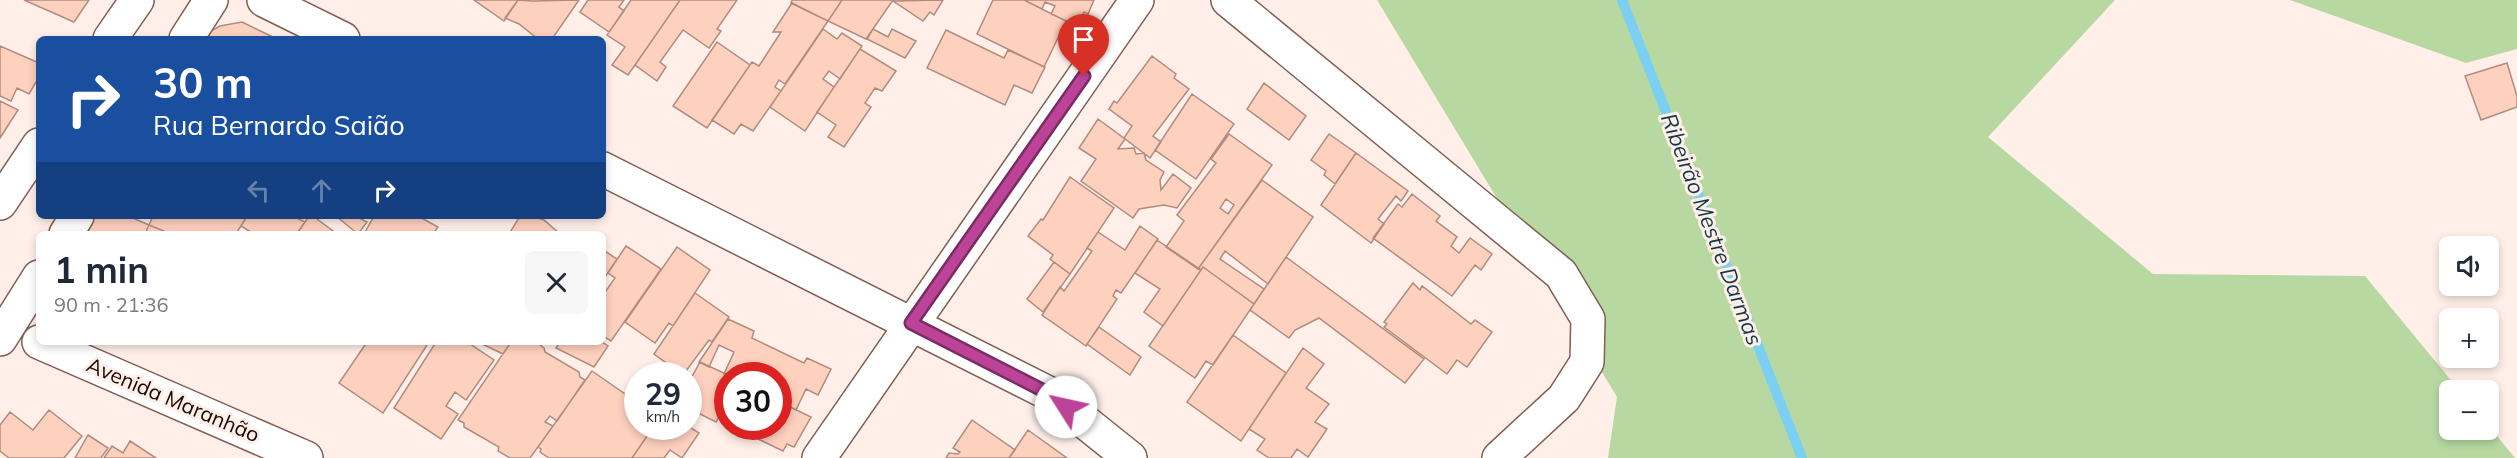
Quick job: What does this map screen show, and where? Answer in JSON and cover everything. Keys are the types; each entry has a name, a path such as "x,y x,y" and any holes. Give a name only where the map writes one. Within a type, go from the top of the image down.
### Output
{"street":[{"path":"112,36 137,0"},
{"path":"188,36 211,0"},
{"path":"264,0 336,36"},
{"path":"819,458 1137,0"},
{"path":"1228,0 1562,274 1588,320 1587,362 1564,398 1498,458"},
{"path":"0,203 36,149"},
{"path":"606,170 1050,394 1130,458"},
{"path":"2,331 36,281"},
{"name":"Avenida Maranhão","path":"2,331 36,341"},
{"name":"Avenida Maranhão","path":"46,345 306,458"}],"green space":[{"path":"1377,0 2115,0 1988,137 2153,274 2365,276 2451,380 2439,380 2439,440 2499,438 2515,458 1608,458 1617,397"},
{"path":"2290,0 2517,0 2517,49 2466,63"}],"building":[{"path":"24,0 89,0 74,22"},
{"path":"474,0 518,0 504,21"},
{"path":"518,0 579,0 554,36 534,36 519,24 505,18"},
{"path":"588,0 624,0 619,7 624,11 609,32 580,12"},
{"path":"631,0 680,0 628,75 612,65 625,47 607,35"},
{"path":"680,0 737,0 717,29 721,31 709,48 683,30 660,62 666,67 657,81 635,65"},
{"path":"792,0 842,0 828,21 791,3"},
{"path":"842,0 893,0 866,39 828,21"},
{"path":"943,0 934,15 930,12 923,21 893,1"},
{"path":"993,0 1024,0 1066,21 1044,67 977,34"},
{"path":"1024,0 1094,0 1088,14 1084,12 1077,26 1051,14 1055,6 1045,2 1042,9"},
{"path":"792,3 828,21 785,84 779,80 775,87 781,91 753,131 741,124 734,134 712,120 752,62 759,66 781,32 773,32"},
{"path":"242,22 271,36 208,36 211,31 220,26"},
{"path":"823,29 837,39 842,33 862,46 840,79 829,71 823,79 834,87 805,131 770,107"},
{"path":"873,29 888,37 892,29 916,41 905,58 867,39"},
{"path":"946,30 1004,58 1008,50 1045,67 1032,93 1014,85 1005,105 927,68"},
{"path":"717,42 750,65 707,128 673,106"},
{"path":"0,46 36,62 36,82 29,94 17,88 11,101 0,96"},
{"path":"860,49 896,71 882,91 875,88 865,103 871,107 844,147 828,137 836,125 817,112"},
{"path":"1152,56 1176,74 1174,78 1189,89 1153,136 1161,142 1150,158 1124,138 1132,126 1109,109 1114,101 1117,103"},
{"path":"2507,63 2517,96 2517,107 2481,120 2465,76"},
{"path":"1264,83 1306,116 1289,140 1247,109"},
{"path":"1192,94 1234,124 1196,179 1155,150"},
{"path":"0,101 18,110 0,138"},
{"path":"1098,119 1125,139 1118,149 1134,148 1136,154 1144,153 1146,160 1164,172 1160,180 1161,190 1173,174 1191,188 1177,208 1164,205 1139,209 1133,218 1081,181 1096,159 1079,148"},
{"path":"1229,134 1272,165 1198,269 1166,247 1184,221 1177,215 1216,163 1211,159","holes":["1226,199 1234,205 1228,214 1220,208"]},
{"path":"1329,134 1356,153 1335,184 1324,175 1326,171 1311,160"},
{"path":"1356,153 1408,191 1401,201 1396,196 1378,219 1384,224 1371,243 1321,205"},
{"path":"1070,177 1114,208 1070,274 1050,259 1053,255 1028,236 1041,219 1043,220"},
{"path":"1262,180 1313,217 1268,284 1225,251 1220,259 1264,289 1254,304 1203,267 1201,270 1198,269"},
{"path":"1412,194 1440,216 1436,221 1457,237 1451,246 1459,253 1470,238 1492,254 1481,270 1475,265 1452,296 1373,238 1398,204 1402,207"},
{"path":"89,219 135,219 149,225 146,231 84,230"},
{"path":"152,219 245,219 238,231 164,231 149,225"},
{"path":"245,219 299,219 305,222 299,231 249,231 241,226"},
{"path":"307,219 317,219 333,231 299,231"},
{"path":"340,219 361,219 367,222 360,231 354,231"},
{"path":"372,219 423,219 438,227 435,231 366,231"},
{"path":"518,219 541,219 557,231 511,231"},
{"path":"149,225 164,231 146,231"},
{"path":"1140,226 1158,239 1121,293 1116,290 1113,296 1117,299 1086,346 1042,315 1060,287 1064,291 1092,251 1087,248 1098,232 1125,250"},
{"path":"1157,240 1201,270 1163,326 1144,312 1160,289 1135,273"},
{"path":"626,246 661,269 611,341 606,338 606,291 615,278 608,273"},
{"path":"677,247 710,270 673,326 669,323 655,343 625,322"},
{"path":"606,252 617,259 606,276"},
{"path":"1286,257 1424,359 1405,383 1319,318 1295,330 1289,338 1250,310"},
{"path":"1054,262 1070,274 1043,312 1027,299"},
{"path":"1203,267 1254,304 1213,365 1206,361 1195,378 1149,346"},
{"path":"1413,283 1420,290 1422,286 1471,324 1475,320 1492,332 1467,367 1457,360 1447,374 1384,327 1387,324 1384,322"},
{"path":"695,293 729,317 712,342 709,340 693,362 665,362 654,354"},
{"path":"728,319 754,331 752,338 804,363 807,358 831,369 818,395 806,389 796,410 792,408 792,362 729,362 734,352 719,345 709,367 699,362"},
{"path":"1099,327 1141,357 1130,375 1087,344"},
{"path":"1233,335 1286,373 1241,441 1187,402"},
{"path":"365,345 427,345 383,413 339,383"},
{"path":"434,345 472,345 494,360 466,400 455,392 446,406 458,414 441,439 394,408"},
{"path":"484,345 509,345 503,354"},
{"path":"509,345 540,345 545,352 579,372 580,377 585,380 557,421 550,416 545,422 553,426 530,458 510,458 498,451 499,447 464,427 464,423 458,420"},
{"path":"558,345 608,346 594,367 556,348"},
{"path":"1303,348 1324,364 1306,388 1329,404 1315,422 1327,429 1308,457 1297,449 1291,458 1269,458 1257,450 1265,439 1249,429"},
{"path":"702,363 714,368 714,421 702,415"},
{"path":"592,371 624,393 624,440 644,440 632,458 549,458 540,452 541,449 538,447"},
{"path":"792,408 811,417 794,447 787,444 783,451 760,440 792,440"},
{"path":"49,410 82,436 64,458 9,458 0,451 0,425 10,412 33,430"},
{"path":"972,420 1015,450 1009,458 946,458 949,453 958,454 960,452 953,448"},
{"path":"1028,430 1067,458 1009,458"},
{"path":"88,435 108,448 101,458 75,458"},
{"path":"644,440 694,440 682,458 670,450 664,458 632,458"},
{"path":"130,441 156,458 104,458 112,446 123,453"}],"waterway":[{"name":"Ribeirão Mestre Darmas","path":"1622,0 1802,458"}],"route":[{"path":"1066,407 1050,394 911,323 1084,76"}]}
